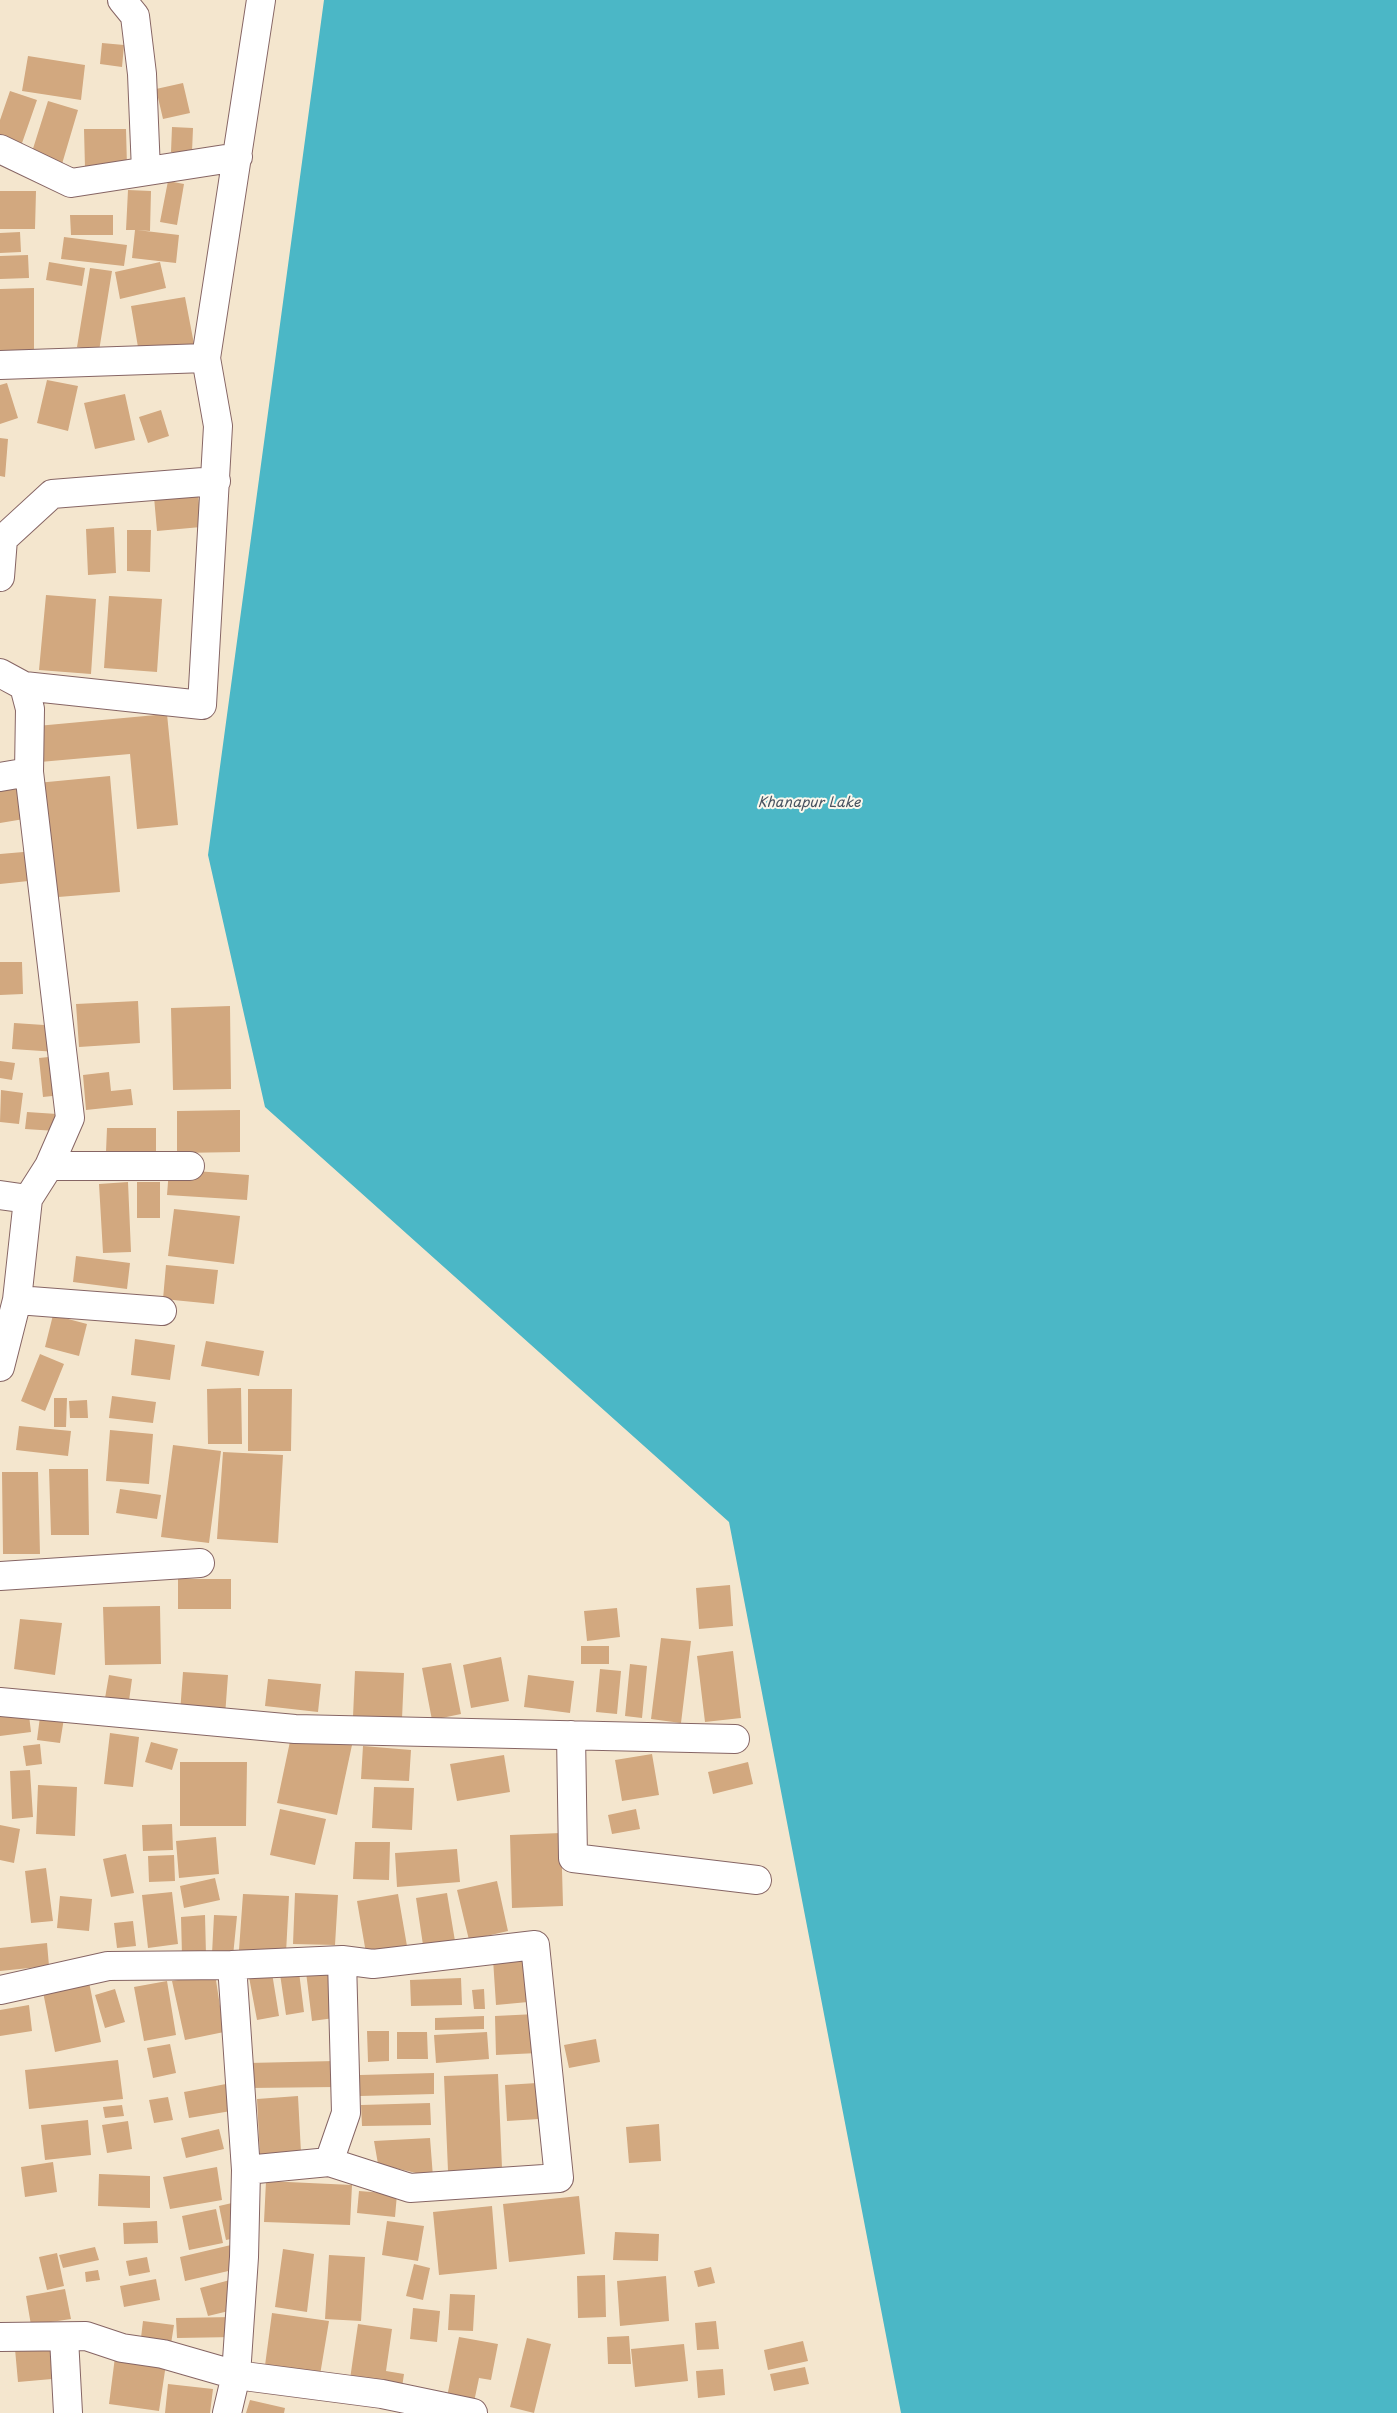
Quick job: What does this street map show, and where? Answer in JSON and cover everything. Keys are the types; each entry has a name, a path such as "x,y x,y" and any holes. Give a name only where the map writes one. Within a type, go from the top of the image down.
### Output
{"street":[{"path":"122,0 135,16 142,74 146,171"},
{"path":"0,673 24,686 202,705 218,426 206,358 261,0"},
{"path":"0,150 71,183 238,157"},
{"path":"0,364 206,358"},
{"path":"0,577 3,539 52,494 216,481"},
{"path":"0,1367 17,1300 28,1199 49,1166 70,1118 29,772 30,710 24,686"},
{"path":"0,777 29,772"},
{"path":"49,1166 190,1166"},
{"path":"0,1195 28,1199"},
{"path":"17,1300 162,1311"},
{"path":"0,1576 200,1563"},
{"path":"0,1702 295,1729 735,1739"},
{"path":"571,1735 573,1858 757,1880"},
{"path":"0,1990 108,1966 232,1965 342,1960 373,1964 535,1945 559,2178 410,2188 329,2162 246,2170"},
{"path":"329,2162 346,2113 342,1960"},
{"path":"227,2413 236,2374 244,2258 246,2170 232,1965"},
{"path":"0,2337 64,2338 86,2336 122,2348 162,2354 236,2374 382,2394 473,2413"},
{"path":"64,2338 68,2413"}],"water":[{"name":"Khanapur Lake","path":"324,0 1397,0 1397,2413 901,2413 729,1522 265,1107 208,855"}],"building":[{"path":"102,43 124,45 122,67 100,64"},
{"path":"28,56 85,65 81,100 22,91"},
{"path":"183,83 190,113 163,119 156,89"},
{"path":"10,91 37,100 21,146 0,139 0,120"},
{"path":"48,101 78,110 62,164 31,155"},
{"path":"172,127 193,128 192,152 171,152"},
{"path":"84,129 126,129 127,167 85,168"},
{"path":"168,181 184,184 177,225 160,222"},
{"path":"128,190 151,191 150,231 137,230 179,235 176,263 132,258 135,230 126,230"},
{"path":"0,191 36,191 35,229 0,229"},
{"path":"70,215 113,215 113,235 71,235"},
{"path":"20,232 21,252 0,253 0,233"},
{"path":"64,237 127,245 124,266 61,259"},
{"path":"28,255 29,278 0,279 0,256"},
{"path":"49,262 85,268 82,286 46,280"},
{"path":"160,262 166,288 120,299 115,272"},
{"path":"90,268 112,271 99,351 77,347"},
{"path":"34,288 34,356 0,356 0,289"},
{"path":"185,297 194,344 139,353 131,306"},
{"path":"47,380 78,386 68,431 37,423"},
{"path":"7,383 18,418 0,424 0,385"},
{"path":"125,394 135,440 95,449 84,403"},
{"path":"161,410 169,436 148,443 139,417"},
{"path":"0,438 8,439 5,477 0,476"},
{"path":"198,493 201,527 157,531 154,497"},
{"path":"114,527 116,573 88,575 86,529"},
{"path":"127,530 151,530 150,572 127,571"},
{"path":"46,595 96,599 91,674 39,670"},
{"path":"109,596 162,599 157,672 104,668"},
{"path":"167,714 178,825 137,829 130,754 40,762 37,726"},
{"path":"110,776 120,892 46,898 37,783"},
{"path":"19,782 24,819 0,823 0,785"},
{"path":"35,851 38,880 0,884 0,854"},
{"path":"0,962 22,962 23,994 0,995"},
{"path":"138,1001 140,1043 79,1047 76,1004"},
{"path":"230,1006 231,1089 173,1090 171,1008"},
{"path":"14,1023 59,1026 57,1052 12,1049"},
{"path":"58,1056 62,1095 43,1097 39,1058"},
{"path":"0,1061 15,1063 12,1080 0,1078"},
{"path":"109,1072 111,1091 131,1089 133,1105 86,1110 83,1075"},
{"path":"1,1090 23,1093 19,1124 0,1122"},
{"path":"240,1110 240,1152 177,1153 177,1111"},
{"path":"27,1112 57,1114 56,1131 25,1129"},
{"path":"107,1128 156,1128 156,1152 106,1152"},
{"path":"169,1169 249,1175 247,1200 167,1195"},
{"path":"128,1182 131,1252 103,1253 99,1184"},
{"path":"137,1182 160,1182 160,1218 137,1218"},
{"path":"174,1209 240,1216 234,1264 168,1256"},
{"path":"76,1256 130,1263 127,1289 73,1282"},
{"path":"166,1265 218,1270 214,1304 163,1299"},
{"path":"53,1315 87,1324 79,1356 45,1347"},
{"path":"135,1339 175,1345 170,1380 131,1375"},
{"path":"206,1341 264,1351 259,1376 201,1366"},
{"path":"40,1354 64,1364 45,1411 21,1401"},
{"path":"241,1388 242,1444 208,1444 207,1389"},
{"path":"248,1389 292,1389 291,1451 248,1451"},
{"path":"112,1396 156,1402 153,1423 109,1418"},
{"path":"54,1398 67,1398 66,1427 54,1427"},
{"path":"87,1400 88,1418 70,1418 69,1401"},
{"path":"19,1426 71,1431 68,1456 16,1450"},
{"path":"110,1430 153,1434 149,1484 106,1481"},
{"path":"173,1445 221,1451 209,1543 161,1537"},
{"path":"223,1452 283,1455 278,1543 217,1539"},
{"path":"49,1469 88,1469 89,1535 51,1535"},
{"path":"2,1472 38,1472 40,1554 3,1554"},
{"path":"120,1489 161,1495 157,1519 116,1513"},
{"path":"178,1579 231,1579 231,1609 178,1609"},
{"path":"730,1585 733,1626 699,1629 696,1588"},
{"path":"160,1606 161,1664 105,1665 103,1607"},
{"path":"617,1608 620,1637 587,1641 584,1611"},
{"path":"20,1619 62,1623 55,1675 14,1669"},
{"path":"661,1638 691,1641 681,1723 651,1719"},
{"path":"581,1646 609,1646 609,1664 581,1664"},
{"path":"733,1651 741,1718 705,1722 697,1656"},
{"path":"501,1657 509,1701 471,1708 463,1665"},
{"path":"451,1663 461,1714 432,1720 422,1668"},
{"path":"630,1664 647,1666 642,1718 625,1716"},
{"path":"600,1669 621,1671 617,1714 596,1712"},
{"path":"355,1671 404,1673 402,1719 353,1717"},
{"path":"183,1672 228,1675 225,1716 180,1713"},
{"path":"109,1675 132,1679 128,1708 104,1704"},
{"path":"528,1675 574,1681 570,1713 524,1707"},
{"path":"268,1679 321,1684 318,1712 265,1706"},
{"path":"28,1707 31,1732 0,1736 0,1710"},
{"path":"41,1709 65,1712 60,1743 37,1740"},
{"path":"292,1732 352,1745 337,1815 277,1803"},
{"path":"110,1733 139,1737 133,1787 104,1784"},
{"path":"151,1742 178,1749 172,1770 145,1762"},
{"path":"40,1744 42,1764 26,1766 23,1746"},
{"path":"363,1746 411,1750 409,1781 361,1779"},
{"path":"652,1754 659,1795 622,1801 615,1760"},
{"path":"504,1755 510,1792 457,1801 450,1764"},
{"path":"180,1762 247,1762 246,1826 180,1826"},
{"path":"748,1762 753,1784 713,1794 708,1772"},
{"path":"30,1770 33,1817 12,1819 10,1771"},
{"path":"38,1785 77,1787 75,1836 36,1834"},
{"path":"374,1787 414,1788 412,1830 372,1828"},
{"path":"280,1809 326,1819 315,1865 270,1855"},
{"path":"636,1809 640,1829 612,1834 608,1815"},
{"path":"172,1824 173,1850 143,1851 142,1825"},
{"path":"0,1825 20,1829 14,1863 0,1860"},
{"path":"561,1833 563,1906 512,1908 510,1835"},
{"path":"216,1837 219,1874 179,1878 176,1841"},
{"path":"355,1842 390,1842 389,1880 353,1879"},
{"path":"457,1849 460,1882 397,1887 395,1853"},
{"path":"126,1854 134,1893 111,1897 103,1859"},
{"path":"174,1855 175,1881 149,1882 148,1856"},
{"path":"46,1868 53,1921 31,1923 25,1871"},
{"path":"215,1878 220,1900 184,1908 180,1886"},
{"path":"497,1881 508,1931 469,1940 457,1890"},
{"path":"172,1892 178,1944 148,1948 142,1895"},
{"path":"295,1893 338,1895 335,1945 293,1944"},
{"path":"447,1893 455,1941 423,1945 416,1898"},
{"path":"243,1894 289,1896 286,1953 239,1950"},
{"path":"398,1894 407,1946 366,1953 357,1901"},
{"path":"60,1896 92,1899 89,1931 57,1928"},
{"path":"205,1915 206,1955 182,1956 181,1917"},
{"path":"214,1915 237,1916 233,1956 212,1954"},
{"path":"133,1921 136,1946 117,1948 114,1923"},
{"path":"47,1943 49,1966 0,1971 0,1948"},
{"path":"525,1957 528,2002 496,2005 493,1959"},
{"path":"327,1969 334,2018 312,2021 306,1972"},
{"path":"299,1972 304,2012 286,2015 280,1974"},
{"path":"272,1973 279,2016 257,2020 249,1977"},
{"path":"215,1974 224,2032 185,2040 172,1981"},
{"path":"461,1978 462,2005 411,2006 410,1980"},
{"path":"167,1981 176,2035 144,2041 134,1987"},
{"path":"89,1982 101,2042 55,2052 43,1992"},
{"path":"115,1989 125,2022 105,2028 95,1995"},
{"path":"484,1989 485,2009 474,2009 472,1990"},
{"path":"29,2005 32,2031 0,2036 0,2010"},
{"path":"536,2014 538,2053 496,2055 495,2016"},
{"path":"484,2016 484,2029 435,2030 435,2018"},
{"path":"367,2031 389,2031 389,2061 368,2062"},
{"path":"397,2032 427,2032 428,2059 397,2059"},
{"path":"487,2032 489,2059 436,2063 434,2035"},
{"path":"596,2039 600,2062 569,2068 564,2045"},
{"path":"170,2044 176,2073 153,2078 147,2048"},
{"path":"118,2060 123,2099 29,2109 25,2070"},
{"path":"335,2061 336,2087 249,2088 248,2063"},
{"path":"434,2073 434,2094 360,2096 360,2075"},
{"path":"498,2074 502,2168 448,2171 444,2076"},
{"path":"537,2083 539,2119 507,2121 505,2085"},
{"path":"226,2084 231,2111 189,2118 184,2092"},
{"path":"298,2096 301,2153 260,2156 257,2099"},
{"path":"168,2097 173,2120 154,2123 149,2100"},
{"path":"430,2103 431,2125 362,2126 361,2105"},
{"path":"122,2105 124,2116 105,2118 103,2107"},
{"path":"88,2120 91,2155 45,2160 41,2125"},
{"path":"128,2121 132,2149 107,2153 102,2125"},
{"path":"659,2124 661,2161 629,2163 626,2127"},
{"path":"219,2129 224,2149 186,2158 181,2138"},
{"path":"430,2138 433,2177 378,2164 374,2141"},
{"path":"53,2162 57,2192 25,2197 21,2167"},
{"path":"217,2167 222,2200 170,2209 163,2177"},
{"path":"99,2174 150,2176 150,2208 98,2206"},
{"path":"266,2181 352,2185 350,2225 264,2222"},
{"path":"359,2191 397,2194 395,2217 357,2213"},
{"path":"579,2196 585,2254 509,2262 503,2204"},
{"path":"232,2203 240,2237 226,2240 219,2206"},
{"path":"492,2206 497,2269 439,2275 433,2212"},
{"path":"216,2209 223,2243 189,2250 182,2216"},
{"path":"157,2221 158,2243 124,2244 123,2223"},
{"path":"387,2221 424,2226 418,2261 382,2255"},
{"path":"615,2232 659,2234 658,2261 613,2260"},
{"path":"231,2245 237,2269 185,2281 180,2257"},
{"path":"95,2247 99,2260 63,2268 59,2255"},
{"path":"283,2249 314,2254 307,2312 275,2307"},
{"path":"57,2253 64,2286 47,2290 39,2257"},
{"path":"329,2255 365,2257 361,2321 325,2319"},
{"path":"147,2257 150,2272 129,2276 126,2261"},
{"path":"414,2264 430,2268 423,2300 406,2296"},
{"path":"711,2267 715,2283 698,2287 694,2271"},
{"path":"98,2270 100,2280 86,2282 85,2272"},
{"path":"605,2275 606,2317 578,2318 577,2276"},
{"path":"666,2276 669,2321 620,2326 617,2281"},
{"path":"156,2279 160,2300 124,2307 120,2286"},
{"path":"230,2280 237,2309 208,2316 200,2288"},
{"path":"65,2289 71,2319 31,2325 26,2296"},
{"path":"450,2294 475,2295 473,2331 448,2330"},
{"path":"413,2308 440,2311 437,2342 410,2339"},
{"path":"272,2313 329,2321 319,2381 264,2373"},
{"path":"234,2317 235,2337 177,2338 176,2318"},
{"path":"143,2321 174,2325 170,2350 140,2346"},
{"path":"716,2321 719,2349 697,2350 695,2323"},
{"path":"358,2324 392,2329 386,2371 404,2374 401,2394 349,2386"},
{"path":"629,2336 631,2364 608,2364 607,2337"},
{"path":"459,2337 498,2344 491,2380 479,2378 474,2402 447,2397"},
{"path":"527,2338 551,2344 534,2413 510,2407"},
{"path":"803,2341 808,2361 768,2370 764,2350"},
{"path":"684,2344 688,2381 635,2387 631,2349"},
{"path":"50,2346 52,2379 18,2382 15,2349"},
{"path":"115,2357 166,2364 159,2411 109,2404"},
{"path":"805,2367 809,2384 774,2391 770,2374"},
{"path":"723,2369 725,2395 698,2398 696,2371"},
{"path":"168,2384 213,2389 210,2413 165,2413"},
{"path":"250,2400 285,2408 284,2413 246,2413"}]}
